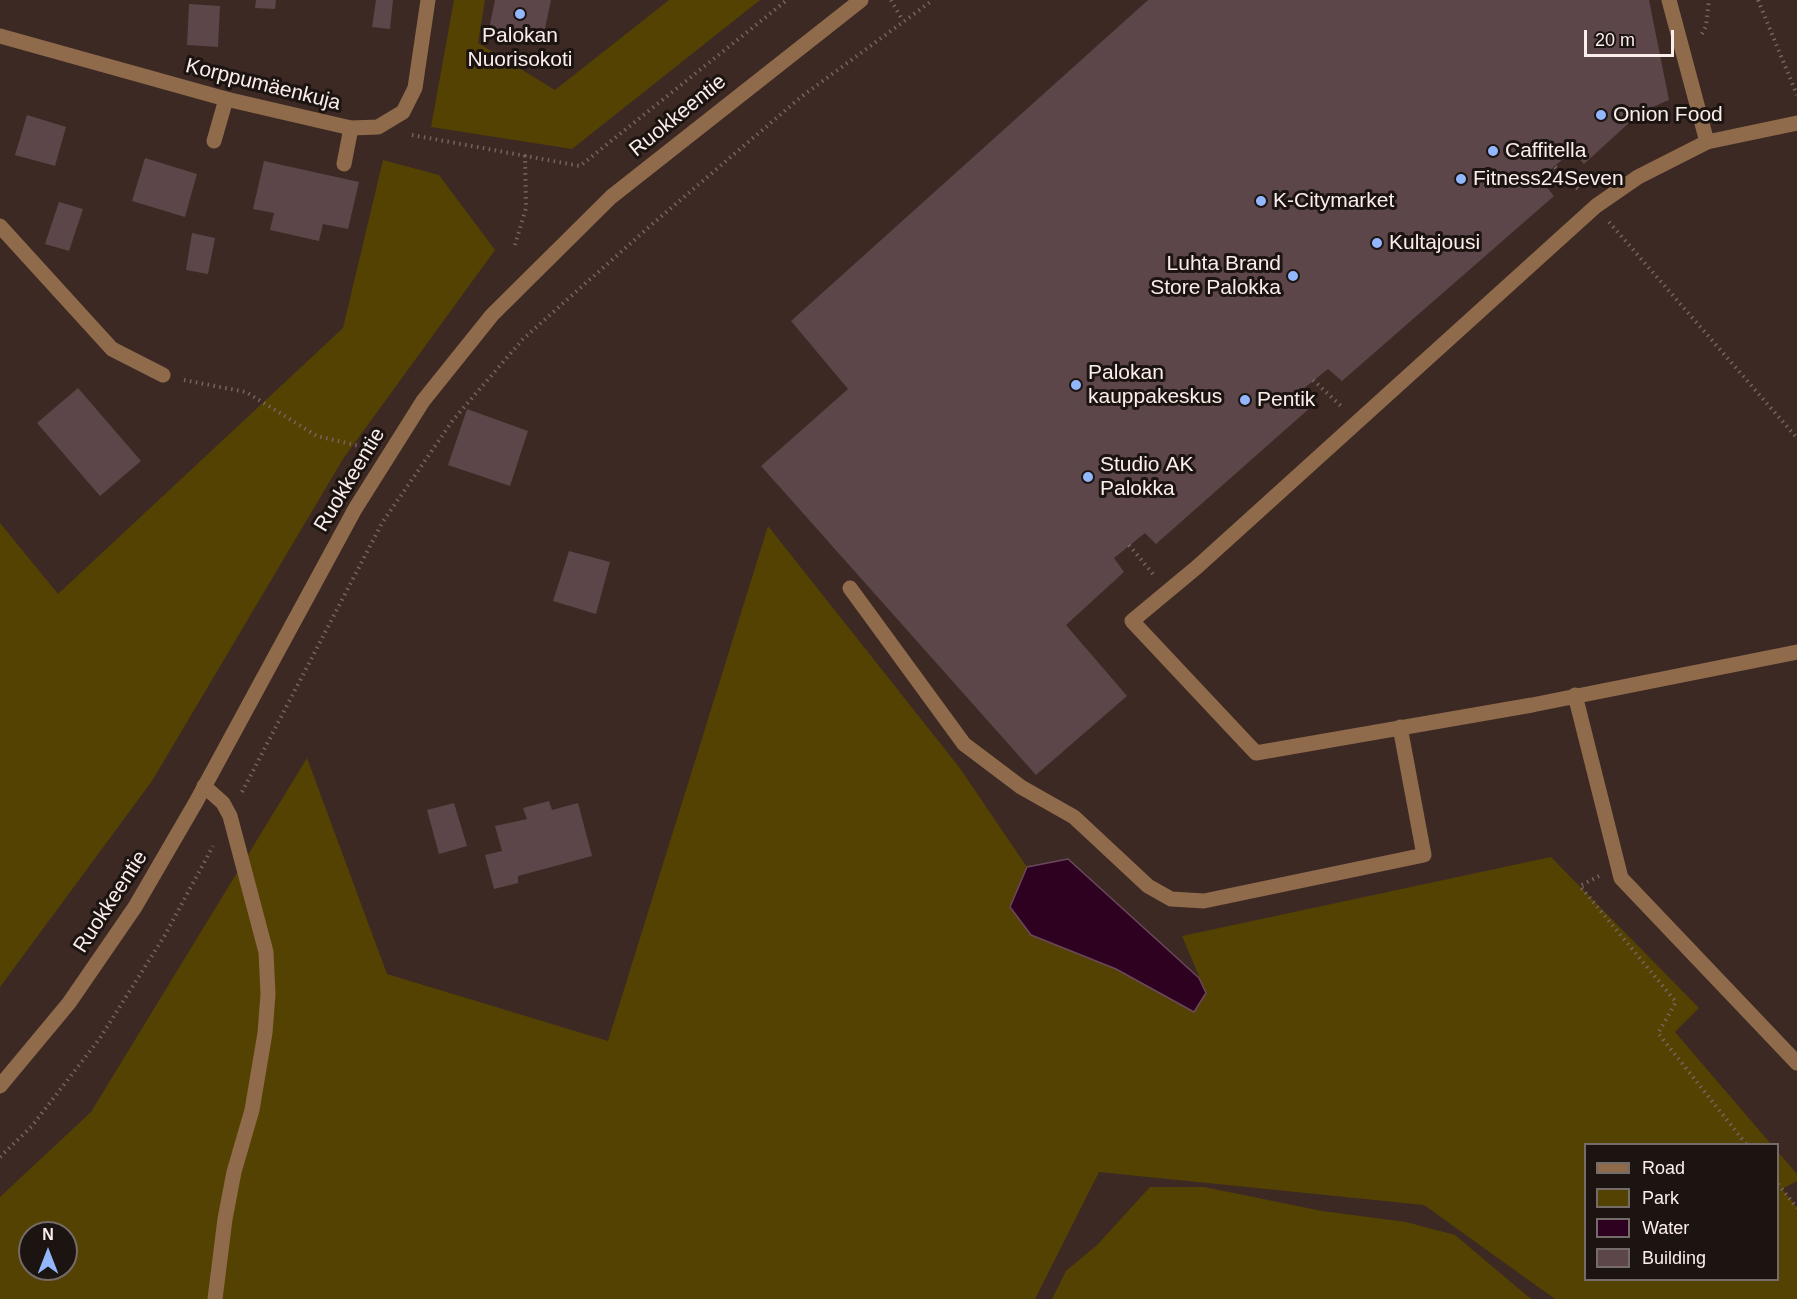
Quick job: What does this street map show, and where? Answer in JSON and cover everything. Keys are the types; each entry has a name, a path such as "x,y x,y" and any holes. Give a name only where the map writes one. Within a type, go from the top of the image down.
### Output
{"street":[{"name":"Korppumäenkuja","path":"0,36 226,99 351,128 378,127 403,112 415,88 428,0"},
{"name":"Ruokkeentie","path":"0,1086 69,1003 122,926 204,786 355,509 423,401 492,315 611,197 861,0"},
{"path":"1669,0 1707,142"},
{"path":"214,141 226,99"},
{"path":"1797,123 1707,142 1638,177 1596,206 1197,567 1132,621 1256,753 1797,652"},
{"path":"344,164 351,128"},
{"path":"0,226 112,349 163,375"},
{"path":"850,588 964,744 1021,787 1074,817 1148,886 1171,899 1204,901 1424,855 1400,727"},
{"path":"1575,695 1621,878 1797,1063"},
{"path":"204,786 223,803 230,816 266,952 268,994 265,1033 252,1110 234,1172 215,1299"}],"path":[{"path":"580,166 787,0"},
{"path":"891,0 903,21"},
{"path":"0,1157 32,1126 100,1038 165,935 230,816 382,523 453,420 523,339 650,226 801,97 933,0"},
{"path":"1758,0 1797,95"},
{"path":"515,245 526,208 525,155"},
{"path":"1596,206 1797,438"},
{"path":"163,375 246,392 316,436 390,453"},
{"path":"1313,380 1344,408 1335,416"},
{"path":"1130,545 1154,574 1163,567"},
{"path":"1618,866 1580,886 1676,1002 1658,1033 1745,1143"},
{"path":"1779,1185 1797,1208"}],"green space":[{"path":"454,0 485,0 478,43 555,90 669,0 760,0 572,149 431,127"},
{"path":"383,160 439,175 495,250 343,459 152,781 0,987 0,523 58,594 343,328"},
{"path":"768,526 959,767 1027,867 1010,907 1194,1012 1206,993 1182,936 1551,857 1699,1008 1675,1032 1770,1143 1584,1143 1584,1281 1779,1281 1779,1153 1797,1174 1797,1181 1782,1189 1797,1207 1797,1299 1555,1299 1424,1205 1099,1172 1035,1299 0,1299 0,1197 91,1112 307,758 387,974 608,1041"},
{"path":"1150,1187 1204,1187 1322,1211 1406,1222 1455,1235 1531,1299 1052,1299 1066,1271 1097,1245"}],"water":[{"path":"1068,859 1199,978 1206,993 1194,1012 1116,969 1031,935 1010,907 1027,867"}],"building":[{"path":"256,0 276,0 275,9 255,8"},
{"path":"376,0 393,0 390,29 372,27"},
{"name":"Palokan Nuorisokoti","path":"495,0 551,0 543,38 489,29"},
{"name":"Palokan kauppakeskus","path":"1148,0 1649,0 1669,100 1641,112 1584,164 1572,151 1540,179 1554,196 1342,381 1328,369 1298,393 1311,407 1156,544 1145,533 1114,558 1124,572 1066,625 1127,696 1036,775 761,466 848,389 791,321"},
{"path":"189,4 220,6 218,47 187,45"},
{"path":"27,115 66,127 55,166 15,155"},
{"path":"145,158 197,174 185,217 132,201"},
{"path":"264,161 359,182 348,229 323,224 319,241 270,230 274,213 253,209"},
{"path":"59,202 83,209 69,251 45,244"},
{"path":"192,233 215,238 208,274 186,270"},
{"path":"78,388 141,461 100,496 37,423"},
{"path":"467,409 528,431 510,486 448,465"},
{"path":"569,551 610,562 596,614 553,601"},
{"path":"549,801 552,810 578,803 592,856 518,876 518,883 494,889 485,855 502,851 495,826 527,819 523,808"},
{"path":"454,803 467,846 439,854 427,810"}],"place":[{"name":"Palokan Nuorisokoti","path":"520,14"},
{"name":"Onion Food","path":"1601,115"},
{"name":"Caffitella","path":"1493,151"},
{"name":"Fitness24Seven","path":"1461,179"},
{"name":"K-Citymarket","path":"1261,201"},
{"name":"Kultajousi","path":"1377,243"},
{"name":"Luhta Brand Store Palokka","path":"1293,276"},
{"name":"Palokan kauppakeskus","path":"1076,385"},
{"name":"Pentik","path":"1245,400"},
{"name":"Studio AK Palokka","path":"1088,477"}]}
